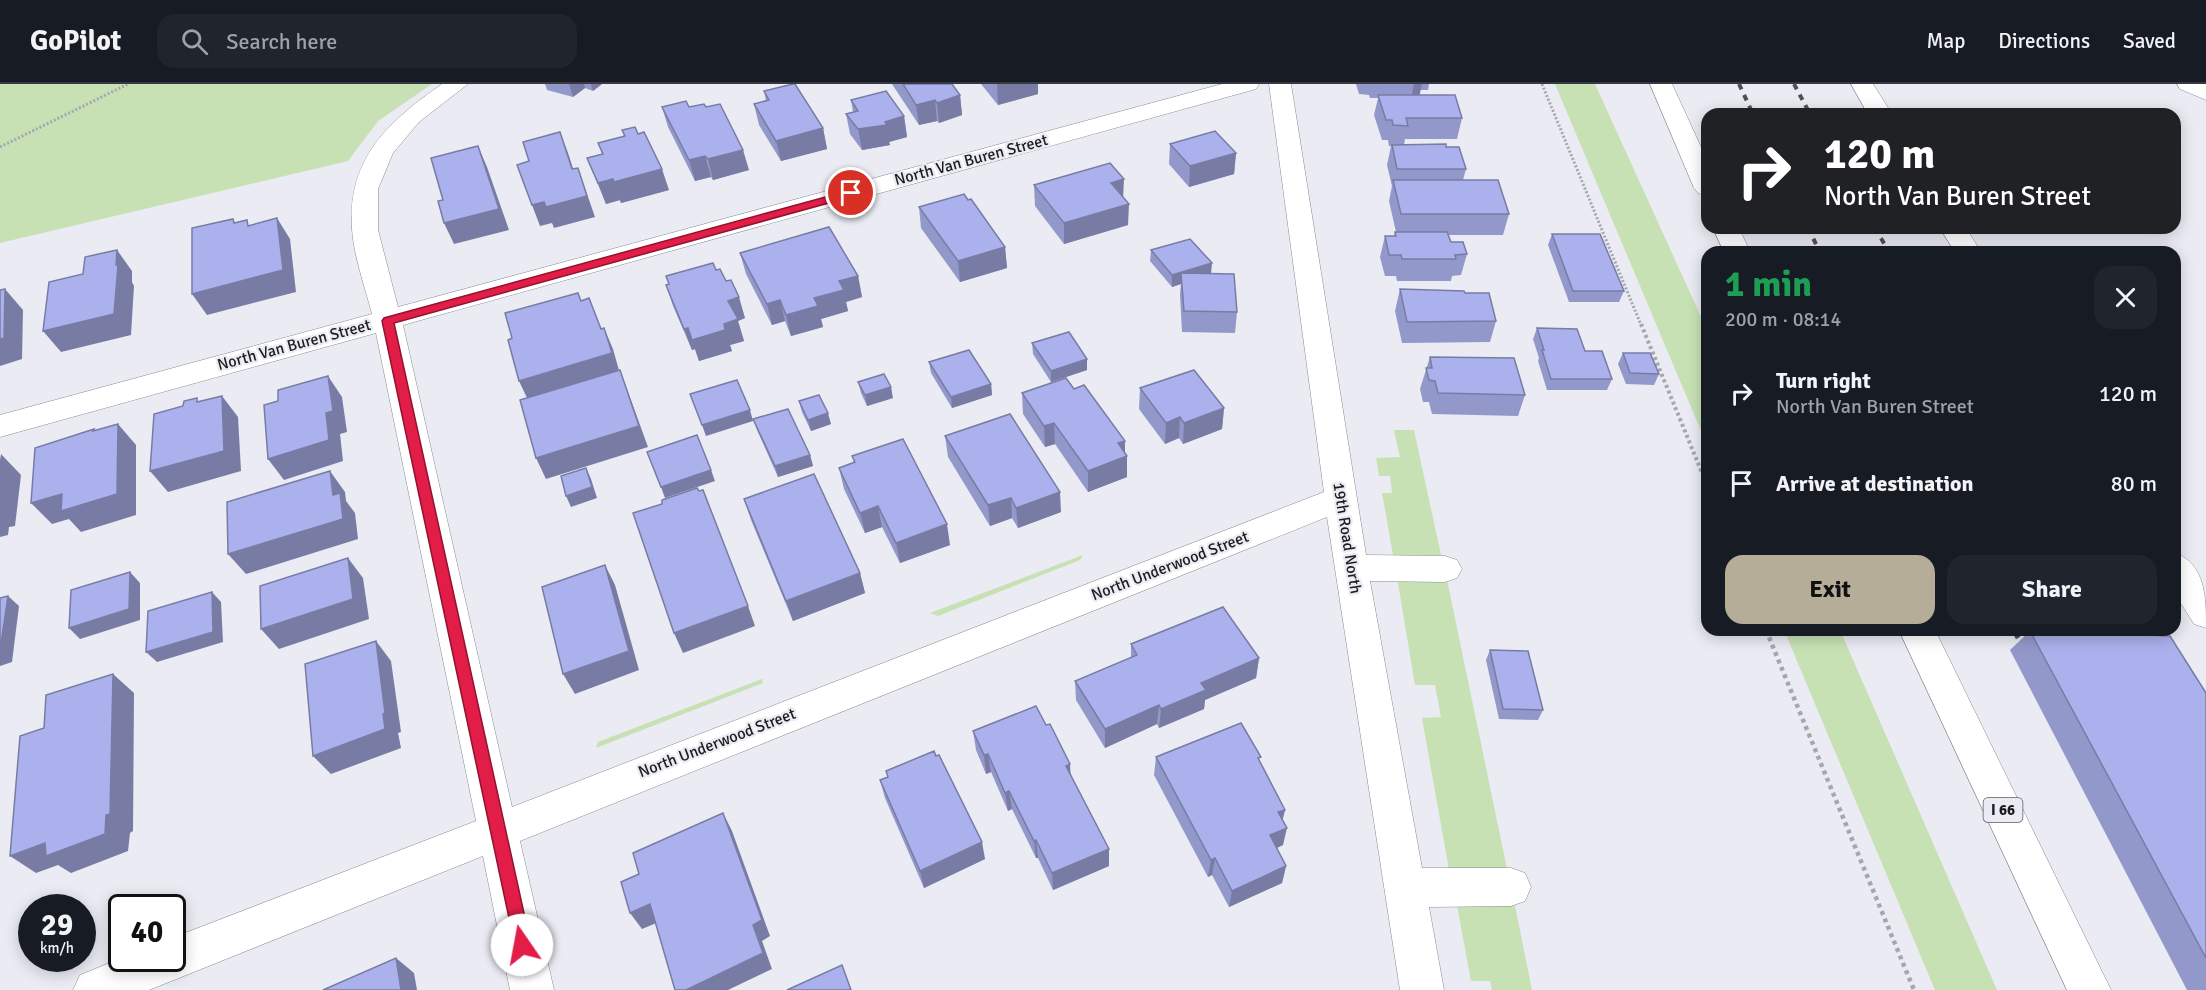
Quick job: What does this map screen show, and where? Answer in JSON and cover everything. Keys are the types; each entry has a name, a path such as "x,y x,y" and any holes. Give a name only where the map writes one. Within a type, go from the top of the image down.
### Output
{"main road":[{"path":"457,84 417,112 375,163 368,180 363,214 369,252 388,321 532,990"},
{"name":"North Van Buren Street","path":"0,426 1248,84"},
{"name":"19th Road North","path":"1280,84 1340,499 1422,990"},
{"path":"1661,84 1701,174"},
{"path":"1862,84 1876,108"},
{"path":"2188,84 2206,93"},
{"name":"North Underwood Street","path":"95,990 1340,499"},
{"path":"1351,568 1444,569"},
{"path":"2181,575 2206,614"},
{"name":"I 66","path":"1920,636 2089,990"},
{"path":"1404,888 1511,887"}],"path":[{"path":"0,147 128,84"},
{"path":"1542,84 1701,470"},
{"path":"1768,636 1914,990"}],"green space":[{"path":"0,84 432,84 378,121 348,161 0,243"},
{"path":"1555,84 1595,84 1701,317 1701,431"},
{"path":"1394,430 1414,430 1441,555 1393,555 1382,493 1392,493 1390,476 1379,476 1376,458 1400,457"},
{"path":"1083,555 1080,560 938,616 930,613"},
{"path":"1446,576 1507,869 1449,870 1422,718 1441,717 1435,685 1415,685 1397,577"},
{"path":"1787,636 1843,636 1997,990 1935,990"},
{"path":"762,679 763,683 596,748 598,742"},
{"path":"1456,900 1514,901 1532,990 1492,990 1490,981 1471,981"}],"building":[{"path":"795,84 823,128 776,141 754,104 769,100 764,91"},
{"path":"903,84 952,84 960,95 937,103 935,100 916,105"},
{"path":"886,91 904,116 885,122 887,125 858,129 846,114 858,111 851,100"},
{"path":"1378,95 1455,95 1462,118 1406,118 1408,126 1393,125 1392,120 1386,120"},
{"path":"686,101 689,107 720,104 743,150 708,159 705,156 689,160 662,107"},
{"path":"635,127 638,134 644,132 662,169 614,182 613,179 598,183 587,158 603,154 598,143 625,136 622,130"},
{"path":"1215,131 1236,153 1190,166 1170,144"},
{"path":"560,132 572,169 578,168 587,196 546,207 544,202 532,205 517,165 529,161 523,142"},
{"path":"1446,144 1446,147 1459,147 1466,169 1397,169 1392,145"},
{"path":"478,146 499,209 444,223 438,201 443,200 431,158"},
{"path":"1110,163 1124,179 1111,183 1129,204 1064,223 1034,185"},
{"path":"1393,180 1498,180 1509,214 1401,214"},
{"path":"964,194 968,200 971,199 1005,247 958,261 919,207"},
{"path":"277,218 283,270 192,294 192,228 233,219 234,223 247,220 248,226"},
{"path":"829,227 858,276 839,281 844,290 814,298 818,306 786,315 780,300 767,304 740,253"},
{"path":"1395,232 1447,232 1451,242 1463,242 1467,254 1455,255 1456,259 1402,259 1401,255 1389,255 1385,236 1396,236"},
{"path":"1552,234 1600,234 1624,291 1573,291"},
{"path":"1190,239 1212,263 1172,275 1151,250"},
{"path":"117,250 114,314 43,331 49,282 83,274 85,257"},
{"path":"713,263 716,270 720,269 726,281 731,280 739,297 728,301 738,319 724,324 725,330 692,340 688,328 684,329 666,285 669,284 666,276"},
{"path":"1181,273 1234,274 1237,312 1184,311"},
{"path":"5,289 4,338 0,339 0,290"},
{"path":"1400,289 1489,293 1496,321 1407,322"},
{"path":"578,293 581,301 589,298 601,329 604,328 612,353 519,381 508,340 512,338 505,313"},
{"path":"1537,328 1577,329 1585,351 1602,351 1612,379 1551,379"},
{"path":"1069,332 1087,359 1051,371 1032,343"},
{"path":"969,350 991,384 951,397 929,362"},
{"path":"1623,353 1650,353 1659,374 1630,373"},
{"path":"1430,357 1514,358 1525,395 1438,393 1435,381 1429,380 1426,368 1432,368"},
{"path":"620,370 639,426 536,458 520,400"},
{"path":"1194,370 1224,408 1184,423 1180,417 1166,423 1140,388"},
{"path":"884,374 891,387 865,395 858,382"},
{"path":"328,376 333,411 326,413 329,440 268,459 264,405 278,401 278,390"},
{"path":"1066,378 1074,389 1084,385 1125,441 1118,443 1127,456 1088,471 1054,423 1044,426 1022,393"},
{"path":"737,380 750,410 702,425 690,394"},
{"path":"819,395 828,413 808,420 799,401"},
{"path":"222,396 224,451 150,471 154,414 183,406 184,401 197,398 197,402"},
{"path":"788,409 810,455 775,466 753,419"},
{"path":"1010,414 1060,492 1016,508 1011,498 988,505 945,436"},
{"path":"118,424 117,494 61,511 62,494 31,503 35,448 94,429 93,431"},
{"path":"697,435 711,470 661,487 647,452"},
{"path":"903,439 947,524 896,543 878,506 860,513 839,468 855,462 852,456"},
{"path":"586,468 592,487 566,496 561,476"},
{"path":"330,471 333,495 340,493 343,519 228,554 227,502"},
{"path":"814,474 860,573 786,601 744,499"},
{"path":"697,488 699,491 703,490 748,606 674,633 633,513 662,504 662,500"},
{"path":"348,558 353,599 261,629 260,586"},
{"path":"605,565 629,651 563,674 542,587"},
{"path":"130,572 129,609 69,628 71,590"},
{"path":"212,592 213,632 146,652 148,611"},
{"path":"8,596 0,650 0,598"},
{"path":"1223,607 1259,658 1201,683 1206,690 1161,709 1159,705 1105,729 1075,681 1137,655 1131,644"},
{"path":"2033,636 2170,636 2206,693 2206,958"},
{"path":"376,641 385,729 313,756 305,664"},
{"path":"1490,650 1528,651 1543,710 1503,709"},
{"path":"113,674 110,814 106,815 105,834 46,856 45,843 10,856 20,736 44,728 46,695"},
{"path":"1036,706 1046,725 1050,724 1070,764 1066,766 1109,849 1052,873 1009,791 1005,793 988,754 984,755 973,731"},
{"path":"1241,723 1261,757 1258,758 1285,810 1278,812 1287,828 1270,835 1286,866 1232,891 1215,858 1211,860 1156,757"},
{"path":"934,751 936,756 939,755 982,842 920,871 880,780 888,777 886,771"},
{"path":"723,813 762,920 753,925 763,953 686,990 675,990 650,904 630,913 621,882 639,874 633,853"},
{"path":"396,958 401,990 323,990"},
{"path":"842,965 851,990 787,990"}],"railway":[{"path":"1739,84 1750,108"},
{"path":"1794,84 1807,108"},
{"path":"1811,234 1817,246"},
{"path":"1878,234 1886,246"},
{"path":"2017,636 2028,657"},
{"path":"2115,636 2122,648"}],"route":[{"path":"522,945 388,321 851,193"}]}
